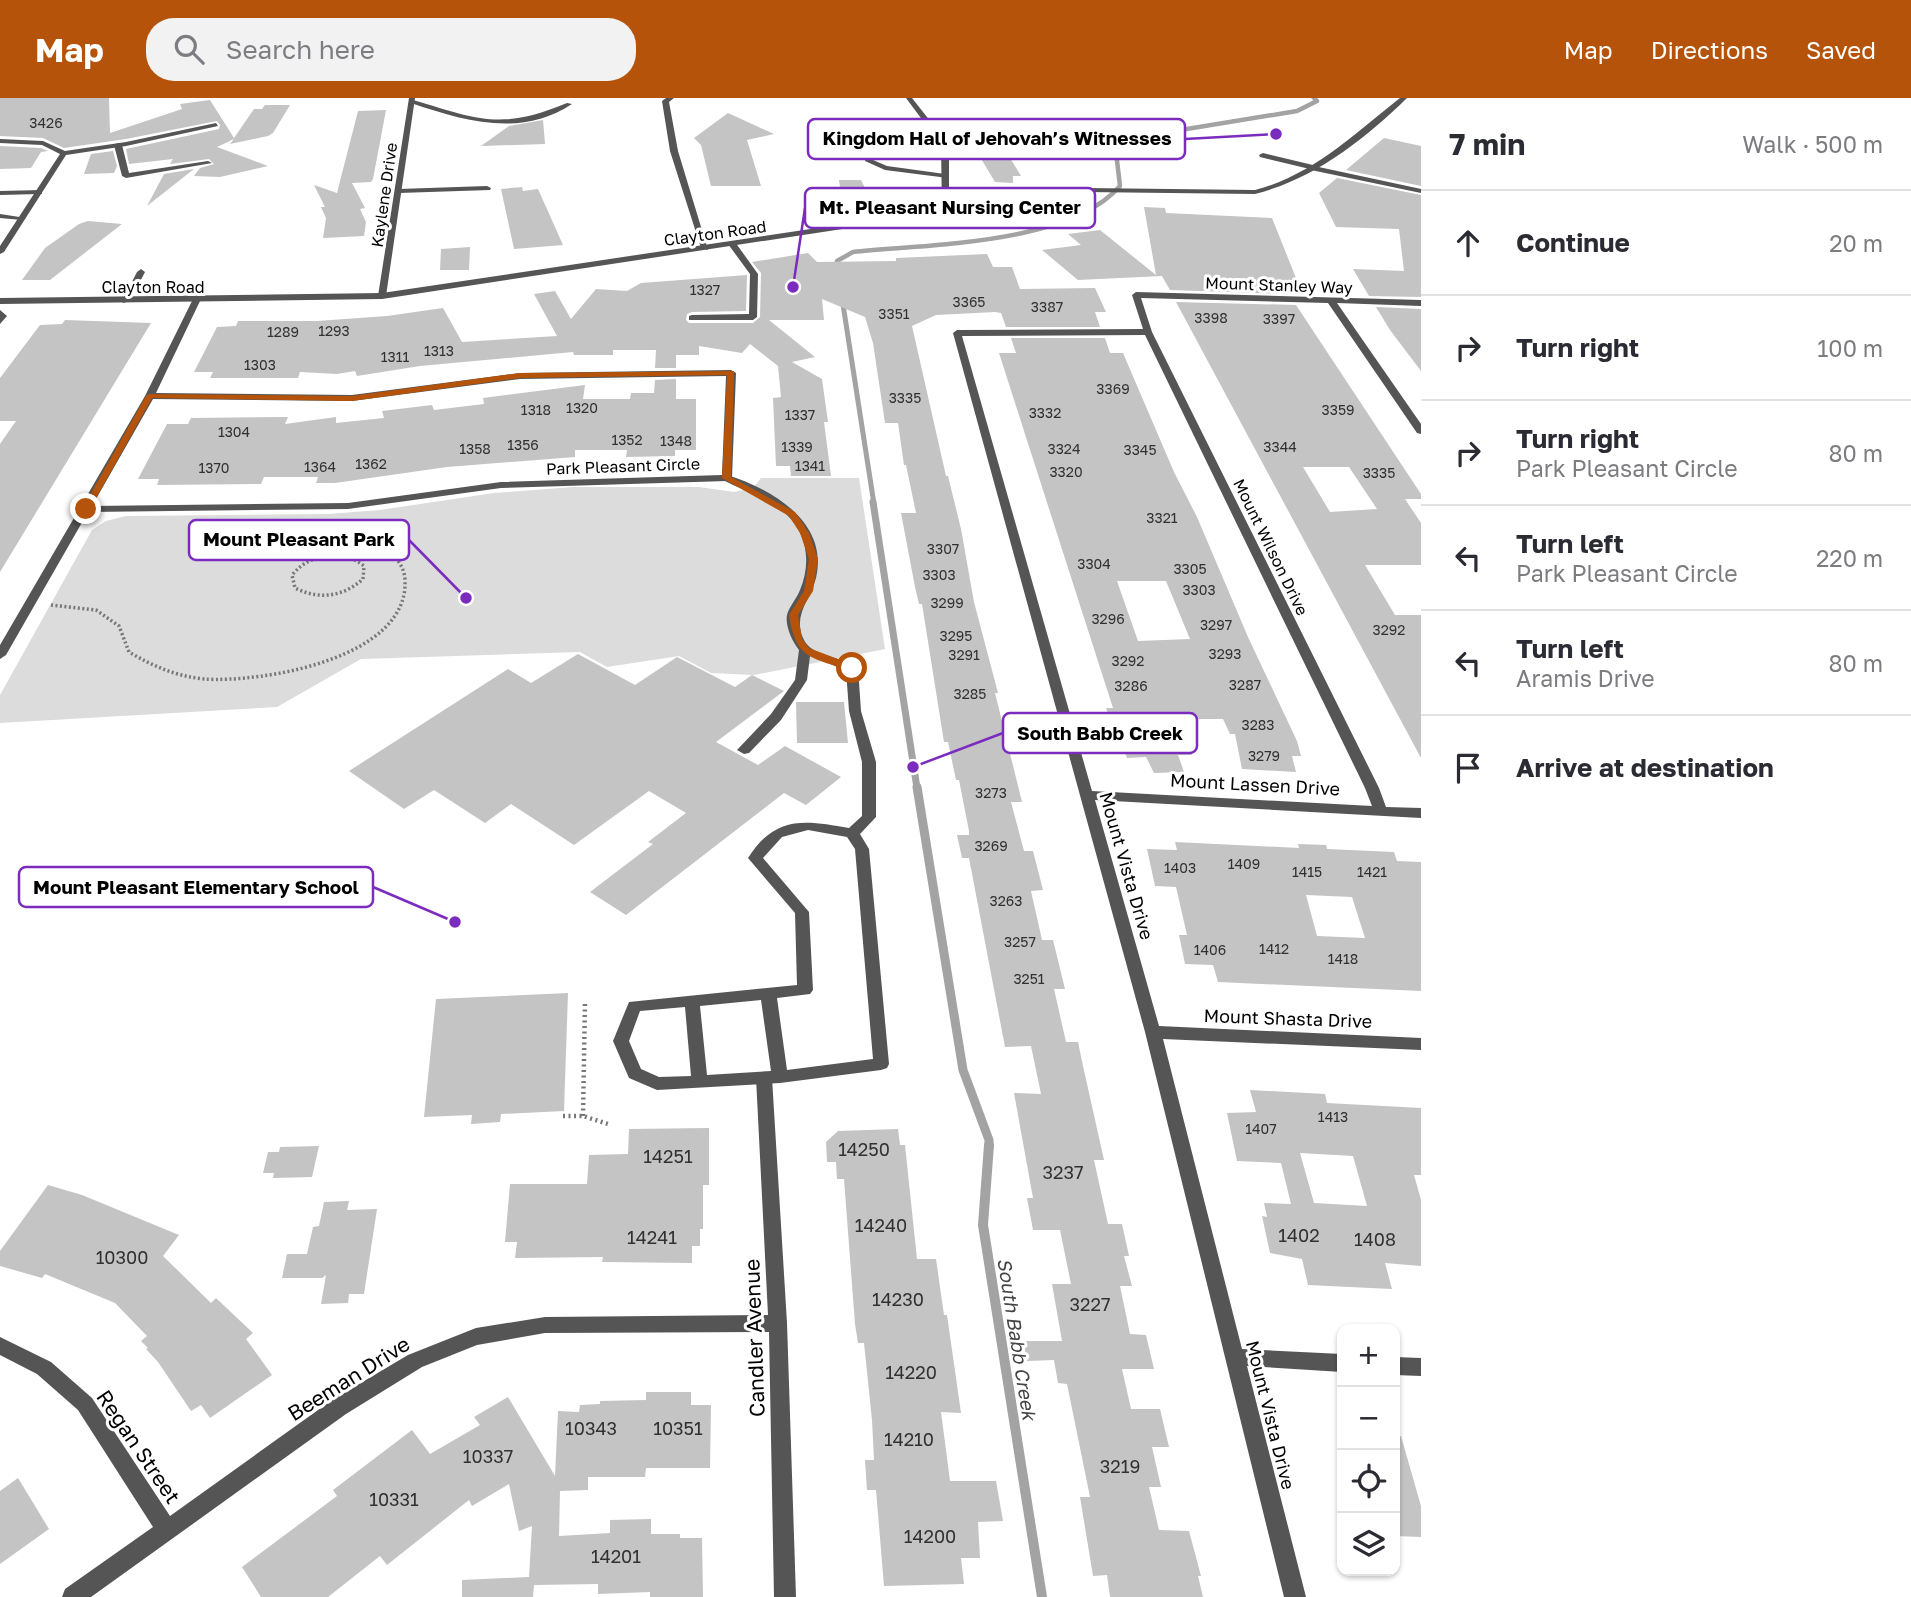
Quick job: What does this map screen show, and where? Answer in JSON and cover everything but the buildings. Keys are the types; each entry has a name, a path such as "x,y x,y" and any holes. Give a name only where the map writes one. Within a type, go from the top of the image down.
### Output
{"street":[{"path":"671,98 665,101 674,151 705,248"},
{"path":"909,98 945,145 946,212"},
{"name":"Clayton Road","path":"0,302 382,296 1104,189 1255,192 1278,187 1314,168 1404,98"},
{"path":"413,100 486,124 537,118 569,104"},
{"name":"Kaylene Drive","path":"382,296 413,100"},
{"path":"0,141 43,143 64,153 216,125"},
{"path":"940,139 887,148 869,156 869,161 885,168 946,176"},
{"path":"118,145 127,176 208,163"},
{"path":"0,252 64,153"},
{"path":"1264,155 1421,191"},
{"path":"399,191 487,188"},
{"path":"0,193 39,192"},
{"path":"0,216 22,218"},
{"path":"692,318 754,317 754,274 732,244"},
{"path":"126,301 141,272"},
{"name":"Mount Stanley Way","path":"1136,295 1421,303"},
{"name":"Mount Wilson Drive","path":"1136,295 1148,332 1381,812"},
{"path":"0,655 149,396 196,300"},
{"path":"1331,301 1421,431"},
{"path":"0,313 3,316 0,321"},
{"name":"Mount Vista Drive","path":"1148,332 957,333 1153,1032 1295,1597"},
{"path":"149,396 352,398 520,376 731,373 726,478 792,514 805,533 814,559 808,591 793,615 797,639 805,650 852,668 855,711 869,762 869,817 852,833"},
{"name":"Park Pleasant Circle","path":"86,509 348,506 501,485 726,478"},
{"path":"744,750 776,717 801,680 805,650"},
{"name":"Mount Lassen Drive","path":"1086,795 1421,813"},
{"path":"808,825 852,833 862,849 881,1064 772,1078 657,1084 635,1073 621,1041 634,1006 805,990 802,912 755,858 768,839 787,828 808,825"},
{"name":"Candler Avenue","path":"768,993 785,1597"},
{"path":"692,1001 700,1082"},
{"name":"Mount Shasta Drive","path":"1153,1032 1421,1044"},
{"name":"Beeman Drive","path":"73,1597 340,1407 415,1361 476,1337 545,1325 778,1322"},
{"name":"Regan Street","path":"0,1346 44,1367 85,1404 167,1530"},
{"path":"1235,1357 1337,1363"},
{"path":"1400,1366 1421,1367"}],"path":[{"path":"51,605 96,610 118,626 129,652 179,675 231,680 280,675 361,646 391,620 405,591 405,576 394,552 366,529 362,514"},
{"path":"351,557 364,566 366,572 363,579 348,590 337,594 314,595 295,588 291,582 297,568 315,558 328,555 351,557 374,538"},
{"path":"583,1116 585,1002"},
{"path":"563,1116 583,1116 608,1124"}],"shaded area":[{"path":"761,478 859,478 885,649 754,675 711,673 679,656 607,667 580,652 361,659 277,707 0,723 0,695 92,530 106,521 126,516 329,514 380,510 494,493 573,487 699,487 734,492 753,488"}],"waterway":[{"name":"South Babb Creek","path":"839,272 837,261 853,252 995,238 1033,231 1067,220 1097,205 1120,186 1116,152 1124,142 1138,137 1297,111 1317,101 1314,98"},
{"name":"South Babb Creek","path":"842,298 874,504"},
{"name":"South Babb Creek","path":"873,502 917,788"},
{"name":"South Babb Creek","path":"917,787 963,1070 989,1145"},
{"name":"South Babb Creek","path":"989,1145 983,1225 1042,1597"}],"place":[{"name":"Kingdom Hall of Jehovah’s Witnesses","path":"1276,134"},
{"name":"Mt. Pleasant Nursing Center","path":"793,287"},
{"name":"Mount Pleasant Park","path":"466,598"},
{"name":"South Babb Creek","path":"913,767"},
{"name":"Mount Pleasant Elementary School","path":"455,922"}],"route":[{"path":"86,509 149,396 352,398 520,376 731,373 726,478 792,514 805,533 814,559 808,591 793,615 797,639 805,650 852,668"}]}
